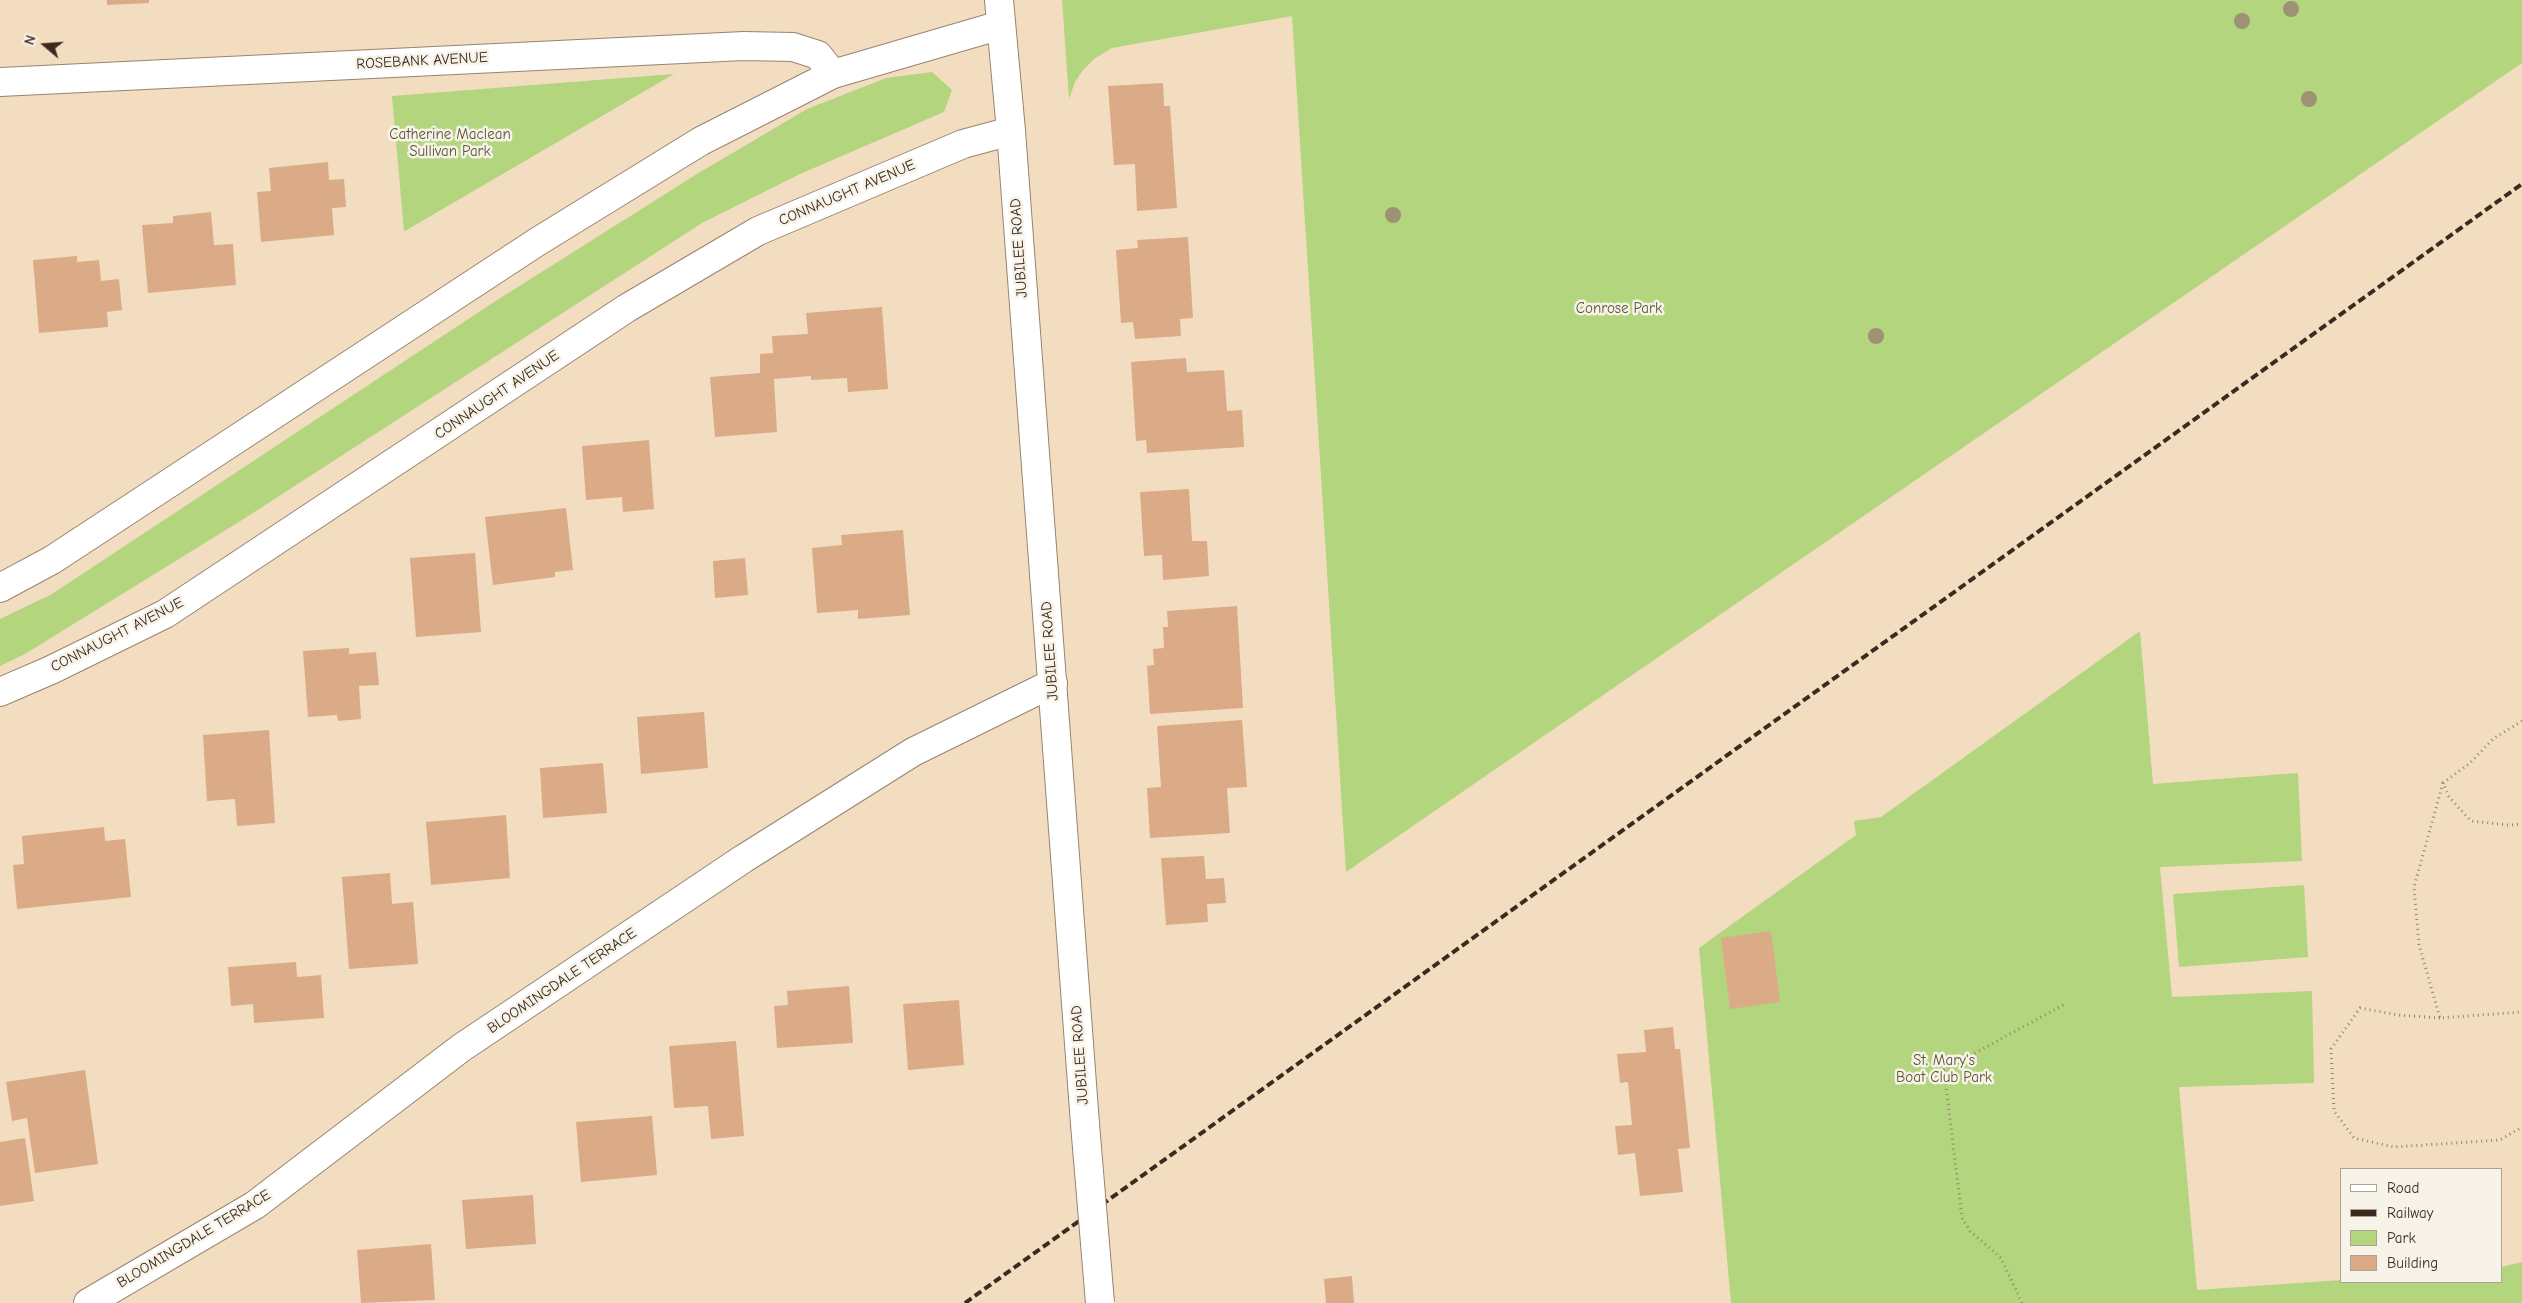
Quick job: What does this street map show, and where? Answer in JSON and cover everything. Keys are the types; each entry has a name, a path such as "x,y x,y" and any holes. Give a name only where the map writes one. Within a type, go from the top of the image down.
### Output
{"street":[{"path":"0,588 52,560 562,226 701,141 833,74 1000,12"},
{"name":"JUBILEE ROAD","path":"1000,12 1011,131 1100,1303"},
{"name":"ROSEBANK AVENUE","path":"0,82 744,46 793,47 818,56 833,74"},
{"name":"CONNAUGHT AVENUE","path":"0,692 51,670 165,614 627,308 758,231 963,144 1011,131"},
{"name":"BLOOMINGDALE TERRACE","path":"88,1303 255,1205 461,1048 743,859 913,752 1053,683"}],"path":[{"path":"2440,1018 2419,945 2414,887 2443,783 2470,763 2493,740 2522,721"},
{"path":"2443,783 2449,797 2471,822 2508,826 2522,824"},
{"path":"2022,1303 2000,1258 1970,1232 1962,1218 1944,1070 2065,1004"},
{"path":"2522,1012 2440,1018 2398,1015 2360,1008 2331,1049 2334,1111 2354,1138 2394,1147 2500,1140 2522,1127"}],"green space":[{"name":"Conrose Park","path":"1062,0 2522,0 2522,63 1346,872 1292,16 1112,48 1094,59 1083,70 1075,82 1069,99"},
{"path":"932,72 952,90 944,112 800,174 702,223 242,520 25,654 0,666 0,619 52,594 494,302 697,174 807,109 886,78"},
{"name":"Catherine Maclean Sullivan Park","path":"674,74 405,231 404,231 392,96"},
{"name":"St. Mary's Boat Club Park","path":"2140,631 2153,784 2298,773 2302,861 2160,867 2172,997 2312,991 2314,1083 2179,1087 2197,1290 2340,1280 2340,1283 2502,1283 2502,1267 2522,1262 2522,1303 1731,1303 1699,948 1856,835 1854,821 1881,817"},
{"path":"2304,885 2308,957 2179,967 2173,894"}],"building":[{"path":"107,0 149,0 149,3 107,5"},
{"path":"1163,83 1164,106 1170,106 1177,208 1137,211 1135,164 1114,165 1108,86"},
{"path":"328,162 329,180 344,179 346,207 332,208 334,235 261,242 257,192 271,191 269,168"},
{"path":"211,212 214,245 233,244 236,285 148,293 142,225 173,223 173,216"},
{"path":"1188,237 1193,318 1180,319 1181,336 1135,339 1133,322 1121,323 1116,250 1138,248 1137,240"},
{"path":"77,256 77,262 99,260 101,281 119,279 122,310 107,312 108,327 39,333 33,260"},
{"path":"882,307 888,389 848,392 847,378 811,380 811,376 774,379 777,432 715,437 710,377 760,373 760,354 773,353 772,336 808,334 806,313"},
{"path":"1186,358 1187,372 1224,370 1227,411 1242,410 1244,447 1147,453 1146,440 1136,441 1131,362"},
{"path":"649,440 654,509 623,512 622,497 586,500 582,446"},
{"path":"1189,489 1192,541 1207,541 1209,576 1163,580 1162,555 1144,556 1140,492"},
{"path":"566,508 573,570 555,572 555,577 493,585 485,517"},
{"path":"903,530 910,615 858,619 858,610 817,613 812,548 842,545 841,535"},
{"path":"475,553 481,632 416,637 410,558"},
{"path":"745,558 748,595 715,598 713,561"},
{"path":"1237,606 1243,708 1150,714 1147,666 1154,665 1153,649 1164,648 1163,627 1168,627 1167,611"},
{"path":"349,648 349,654 376,652 379,685 359,686 361,719 338,721 337,715 308,717 303,651"},
{"path":"704,712 708,768 641,774 637,717"},
{"path":"1242,720 1247,787 1227,788 1230,833 1150,838 1147,788 1161,787 1157,726"},
{"path":"269,730 275,823 237,826 235,799 207,801 203,735"},
{"path":"603,763 607,813 543,818 540,768"},
{"path":"506,815 510,878 431,885 426,822"},
{"path":"104,827 105,841 125,839 131,897 17,909 13,865 24,864 22,836"},
{"path":"1204,856 1206,879 1224,878 1226,903 1207,904 1208,922 1166,925 1161,858"},
{"path":"390,873 392,904 413,902 418,964 349,969 342,877"},
{"path":"1771,931 1780,1002 1730,1009 1721,938"},
{"path":"296,962 297,977 321,975 324,1018 254,1023 253,1004 231,1006 228,967"},
{"path":"849,986 853,1043 777,1048 774,1006 788,1005 787,991"},
{"path":"959,1000 964,1065 908,1070 903,1004"},
{"path":"1673,1027 1675,1049 1680,1049 1690,1148 1678,1149 1683,1192 1640,1196 1635,1153 1618,1155 1615,1126 1632,1125 1628,1082 1620,1083 1617,1054 1646,1052 1644,1030"},
{"path":"736,1041 744,1136 711,1139 708,1106 674,1108 669,1046"},
{"path":"85,1070 98,1164 35,1173 27,1118 12,1121 6,1082"},
{"path":"652,1116 657,1175 581,1182 576,1122"},
{"path":"25,1138 34,1201 0,1206 0,1142"},
{"path":"533,1195 536,1244 466,1249 462,1200"},
{"path":"431,1244 435,1300 361,1303 357,1250"},
{"path":"1352,1276 1354,1303 1326,1303 1324,1279"}],"railway":[{"path":"965,1303 2522,184"}]}
